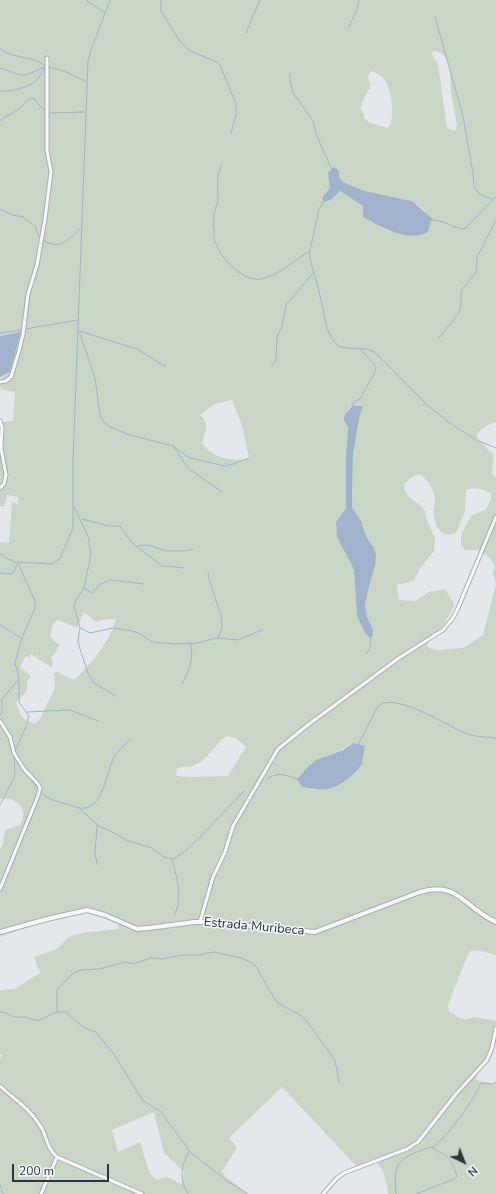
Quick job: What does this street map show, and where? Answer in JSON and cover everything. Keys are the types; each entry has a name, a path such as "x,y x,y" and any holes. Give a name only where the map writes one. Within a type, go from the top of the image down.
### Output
{"street":[{"path":"0,382 8,381 11,377 23,334 28,294 35,276 40,253 50,178 47,150 47,58"},
{"path":"0,421 2,427 1,448 6,475 4,484 0,488"},
{"path":"200,922 213,877 225,852 233,826 278,749 309,724 399,658 443,630 453,618 458,608 496,517"},
{"path":"0,721 10,737 14,753 24,769 40,788 0,889"},
{"name":"Estrada Muribeca","path":"0,932 87,910 105,915 137,929 200,922 315,932 420,892 437,888 451,891 480,914 496,922"},
{"path":"323,1194 337,1178 344,1173 407,1149 418,1142 448,1104 487,1060 492,1048 496,1028"},
{"path":"0,1086 23,1105 34,1117 42,1128 49,1148 57,1157 142,1194"},
{"path":"41,1194 57,1157"}],"green space":[{"path":"0,0 496,0 496,422 482,428 477,435 479,440 494,455 492,473 496,478 496,584 496,955 472,950 468,954 448,1005 449,1011 459,1018 467,1019 475,1017 496,1021 492,1052 478,1072 476,1078 479,1081 496,1084 496,1194 388,1194 383,1173 377,1162 369,1161 357,1167 282,1087 229,1138 237,1148 222,1171 224,1175 248,1194 0,1194 0,1059 2,1055 0,1054 0,990 14,989 40,973 34,957 57,949 69,937 81,933 119,929 118,924 84,911 62,918 37,923 0,937 0,849 3,843 5,830 20,825 23,819 23,814 20,805 16,802 0,799 0,542 9,543 12,502 18,504 18,497 7,495 4,507 0,506 0,418 2,422 13,421 15,392 2,390 0,387 0,379 10,372 21,332 0,336","holes":["435,51 441,53 445,57 449,67 451,91 457,125 455,131 447,128 438,64 432,53","372,71 378,74 387,83 392,103 391,124 388,128 370,123 365,119 361,108 362,102 370,87 368,75","339,174 340,179 345,183 365,191 412,201 423,209 433,220 431,221 428,232 388,231 363,217 363,206 340,191 332,199 327,193 330,188 330,183","232,400 242,425 249,458 236,460 223,458 206,448 202,443 206,428 203,418 200,415 215,404","363,406 359,419 353,455 352,507 364,527 367,538 373,546 375,566 365,605 367,617 374,634 357,616 354,570 346,555 336,522 346,508 346,455 348,428 344,417 350,407","420,474 430,484 435,498 434,512 436,524 446,535 456,533 465,511 466,490 479,489 491,493 491,499 486,510 472,515 465,526 461,537 461,545 465,550 478,550 490,558 495,566 493,574 496,584 483,635 463,648 436,650 430,648 427,645 428,641 443,626 454,606 453,601 445,589 429,592 415,601 399,600 397,585 414,581 420,568 434,551 435,538 426,518 425,511 410,498 405,491 404,485 410,478","84,612 96,622 101,620 116,619 105,644 87,667 74,680 57,671 54,674 55,688 40,719 36,723 32,723 22,717 16,702 26,691 27,681 31,676 20,667 26,656 30,658 31,654 52,668 53,662 51,658 60,645 50,636 53,624 58,620 77,628","227,736 236,738 246,747 228,776 176,776 177,768 193,766 203,760 218,743","350,744 363,751 362,761 350,777 331,788 313,790 302,787 297,779 308,767 321,758 339,751","154,1112 164,1153 184,1172 182,1184 167,1177 156,1180 149,1172 140,1142 118,1152 112,1130"]}],"water":[{"path":"334,167 338,170 340,179 345,183 365,191 412,201 433,219 428,232 411,236 386,229 363,217 363,206 340,191 332,199 324,202 322,198 330,188 328,173"},
{"path":"21,332 10,372 0,377 0,336"},
{"path":"353,405 363,406 359,419 353,455 352,507 361,521 367,538 373,546 376,554 375,566 365,605 367,617 373,630 373,636 370,638 365,633 357,616 354,570 337,537 336,522 346,508 346,455 348,428 344,417"},
{"path":"353,743 365,746 361,766 349,778 335,787 328,789 302,787 297,779 316,760 343,750"}],"waterway":[{"path":"86,0 105,13"},
{"path":"0,553 6,558 15,562 52,564 60,558 73,528 73,460 88,61 110,0"},
{"path":"161,0 161,11 181,43 190,51 217,62 220,65 236,104 236,115 231,133"},
{"path":"246,33 260,0"},
{"path":"348,29 357,9 359,0"},
{"path":"435,17 463,116 474,186 479,194 492,199"},
{"path":"0,48 10,54 33,59 46,66"},
{"path":"0,68 20,75 27,75 46,66"},
{"path":"0,91 14,90 33,83 37,80 46,66"},
{"path":"49,67 64,71 87,82"},
{"path":"290,73 293,93 313,121 316,134 332,170"},
{"path":"0,121 19,109 26,101 34,98 46,112"},
{"path":"49,113 85,112"},
{"path":"221,166 218,179 218,199 214,212 214,236 219,251 231,265 238,271 253,279 267,278 279,272 308,252"},
{"path":"431,220 440,221 461,229 465,229 496,196"},
{"path":"324,200 319,209 309,255 327,328 332,339 338,346 366,349 375,352 425,403 447,421 476,440 496,448"},
{"path":"0,209 13,215 23,217 36,227 37,233 41,238"},
{"path":"438,339 459,313 461,305 461,291 476,272 477,257 496,220"},
{"path":"43,240 55,245 60,244 69,239 82,227"},
{"path":"272,366 276,360 277,337 282,326 286,305 313,273"},
{"path":"25,329 79,320"},
{"path":"0,333 22,330"},
{"path":"79,331 137,349 166,367"},
{"path":"80,334 95,378 100,415 104,422 110,427 130,435 173,446 188,457 224,466 249,458"},
{"path":"352,405 360,399 376,370 374,364 360,349"},
{"path":"173,446 188,468 222,492"},
{"path":"73,505 88,536 91,554 84,588 74,606 80,628 78,641 88,673 94,683 116,696"},
{"path":"82,519 109,526 120,526 132,543 162,566 185,568"},
{"path":"137,546 148,545 166,551 183,551 193,549"},
{"path":"15,751 29,716 19,702 19,678 15,663 22,638 35,608 35,601 18,563"},
{"path":"0,573 12,574 17,564"},
{"path":"208,572 221,616 222,628 218,638"},
{"path":"84,588 92,593 100,584 111,580 144,584"},
{"path":"0,625 21,638"},
{"path":"81,628 90,633 113,628 132,631 152,642 174,644 197,643 217,638 238,640 262,630"},
{"path":"367,653 370,648 371,638"},
{"path":"182,684 192,659 190,643"},
{"path":"0,715 2,713 2,699 18,680"},
{"path":"358,745 377,708 384,703 394,703 420,711 469,734 480,737 496,738"},
{"path":"27,712 70,710 98,721"},
{"path":"40,791 52,800 76,807 85,808 91,805 97,801 101,794 114,757 131,739"},
{"path":"0,805 14,778 14,756"},
{"path":"267,779 279,774 298,780"},
{"path":"28,775 38,789"},
{"path":"79,808 99,826 126,840 152,848 164,857 173,859 184,852 200,837 244,791"},
{"path":"97,825 95,854 97,864"},
{"path":"172,860 179,894 179,901 175,914"},
{"path":"57,1012 57,990 72,974 81,970 99,969 126,962 133,964 151,958 162,959 214,952 241,958 252,963 257,968 278,1003 305,1019 334,1059 339,1083"},
{"path":"0,1012 14,1017 25,1017 34,1020 39,1020 57,1012 66,1012 83,1027 96,1032 113,1053 143,1101 160,1111 189,1151 227,1181 248,1194"},
{"path":"396,1194 395,1177 401,1161 406,1157 436,1145 449,1132 461,1116 481,1083 493,1084 496,1082"},
{"path":"416,1194 454,1179 457,1176 449,1158 432,1148"},
{"path":"188,1194 184,1187 182,1175 184,1163 189,1152"},
{"path":"0,1185 3,1194"}]}
